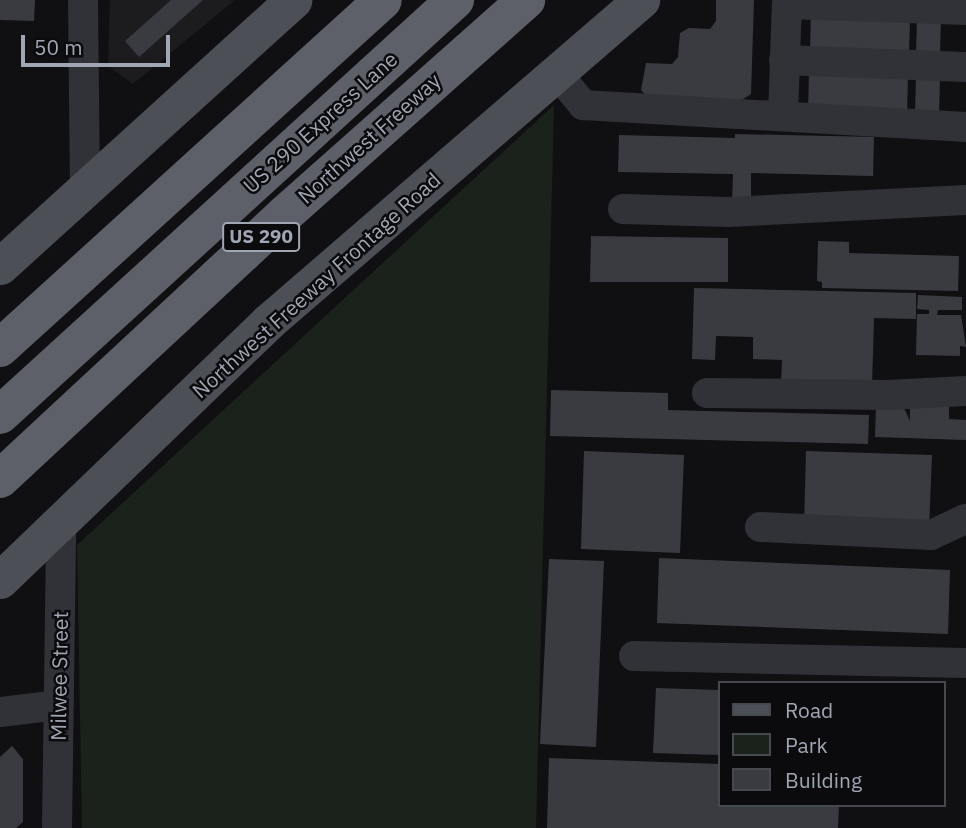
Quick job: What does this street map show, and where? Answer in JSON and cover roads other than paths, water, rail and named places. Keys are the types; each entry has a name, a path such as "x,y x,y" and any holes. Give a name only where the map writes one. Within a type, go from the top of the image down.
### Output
{"highway":[{"path":"0,348 383,0"},
{"name":"US 290 Express Lane","path":"0,415 455,0"},
{"name":"Northwest Freeway","path":"0,479 294,206 526,0"}],"main road":[{"path":"0,266 293,0"},
{"name":"Northwest Freeway Frontage Road","path":"0,580 268,322 641,0"}],"street":[{"path":"83,0 85,189"},
{"path":"783,116 787,4 966,10"},
{"path":"785,60 966,67"},
{"path":"556,72 583,105 966,127"},
{"path":"624,209 730,212 966,200"},
{"path":"706,393 873,395 966,390"},
{"path":"760,527 931,535 966,519"},
{"name":"Milwee Street","path":"57,828 61,523"},
{"path":"634,656 966,663"},
{"path":"0,712 59,705"}]}
